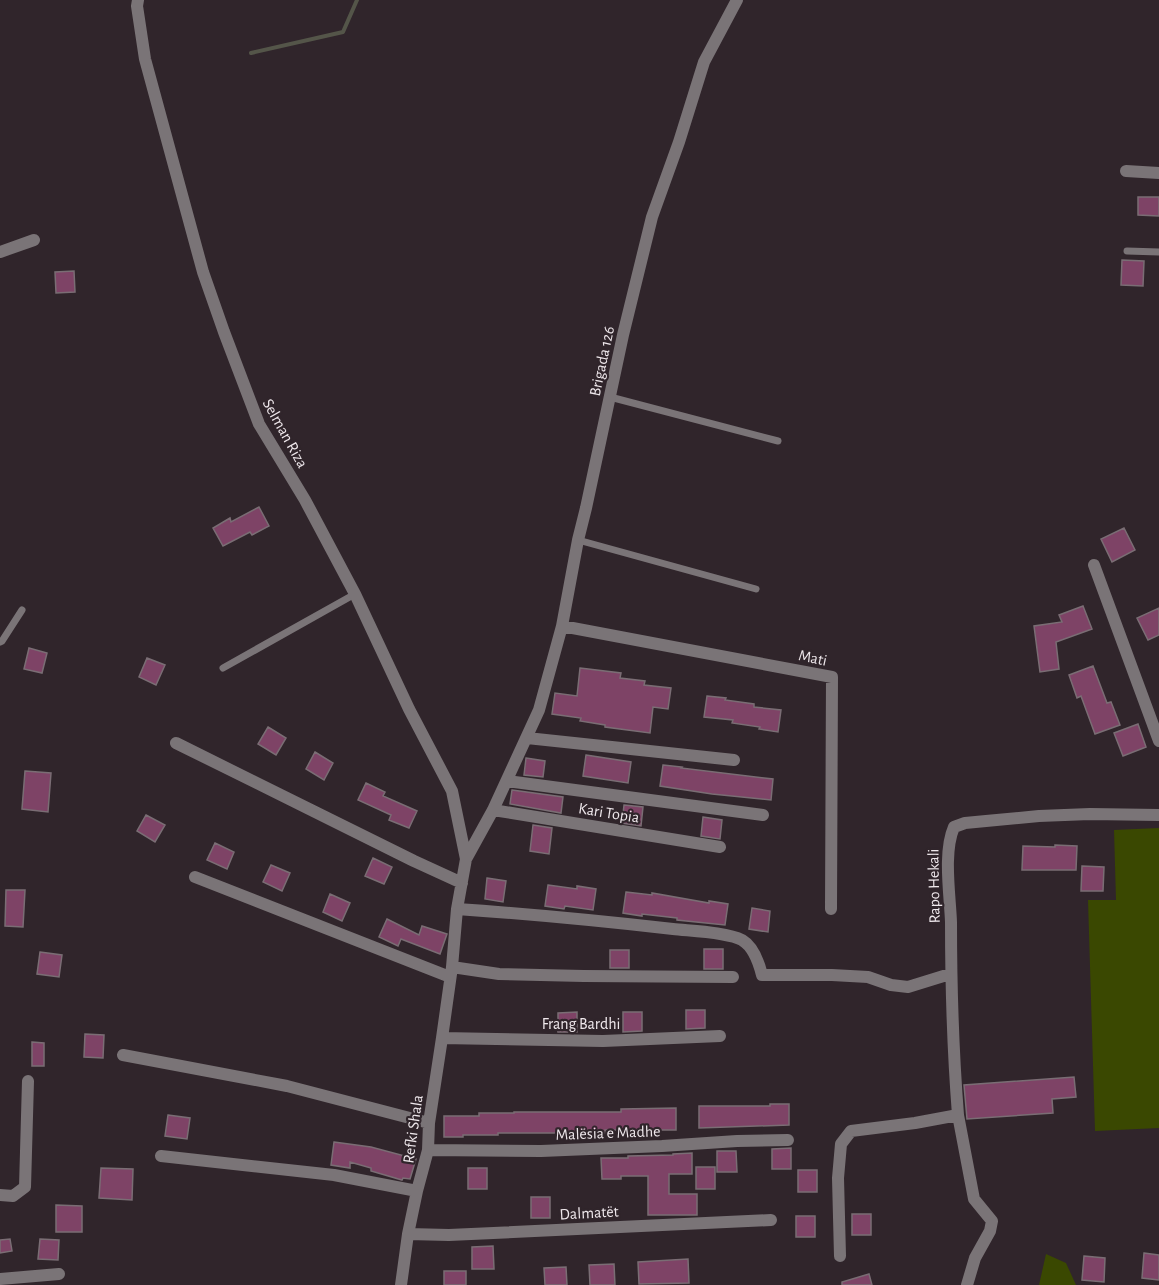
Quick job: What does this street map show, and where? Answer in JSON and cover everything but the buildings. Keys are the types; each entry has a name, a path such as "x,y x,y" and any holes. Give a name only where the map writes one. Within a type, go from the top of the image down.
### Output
{"street":[{"name":"Selman Riza","path":"138,0 144,59 203,272 259,424 305,500 355,594 409,709 452,791 466,859"},
{"name":"Brigada 126","path":"466,859 493,810 539,710 562,626 578,540 652,217 704,62 737,0"},
{"path":"1126,171 1159,173"},
{"path":"0,252 34,240"},
{"path":"1094,565 1159,741"},
{"name":"Mati","path":"562,626 832,677 831,909"},
{"path":"526,738 734,760"},
{"path":"177,743 462,883"},
{"path":"507,781 763,815"},
{"name":"Kari Topia","path":"493,810 720,847"},
{"name":"Rapo Hekali","path":"967,1285 975,1258 993,1221 974,1199 958,1115 950,974 949,837 954,827 986,820 1090,814 1159,815"},
{"name":"Refki Shala","path":"401,1285 408,1234 428,1150 429,1123 451,972 457,909 466,859"},
{"path":"195,877 451,972 733,977"},
{"path":"457,909 724,935 742,940 753,952 762,975 868,977 891,985 908,987 950,974"},
{"name":"Frang Bardhi","path":"442,1038 603,1041 720,1036"},
{"path":"123,1055 287,1086 429,1123"},
{"path":"0,1195 14,1196 25,1186 28,1081"},
{"path":"840,1256 838,1178 841,1144 851,1131 958,1115"},
{"name":"Malësia e Madhe","path":"428,1150 541,1151 788,1140"},
{"path":"161,1156 333,1175 417,1191"},
{"name":"Dalmatët","path":"408,1234 449,1235 771,1220"},
{"path":"0,1279 58,1274"}],"lane":[{"path":"1127,251 1159,252"},
{"path":"610,397 777,441"},
{"path":"578,540 756,589"},
{"path":"223,668 355,594"},
{"path":"0,642 22,610"}],"green space":[{"path":"1159,828 1159,1128 1095,1131 1088,900 1116,900 1114,830"},
{"path":"1046,1254 1066,1263 1076,1285 1039,1285"}],"waterway":[{"path":"251,53 343,32 357,0"}]}
